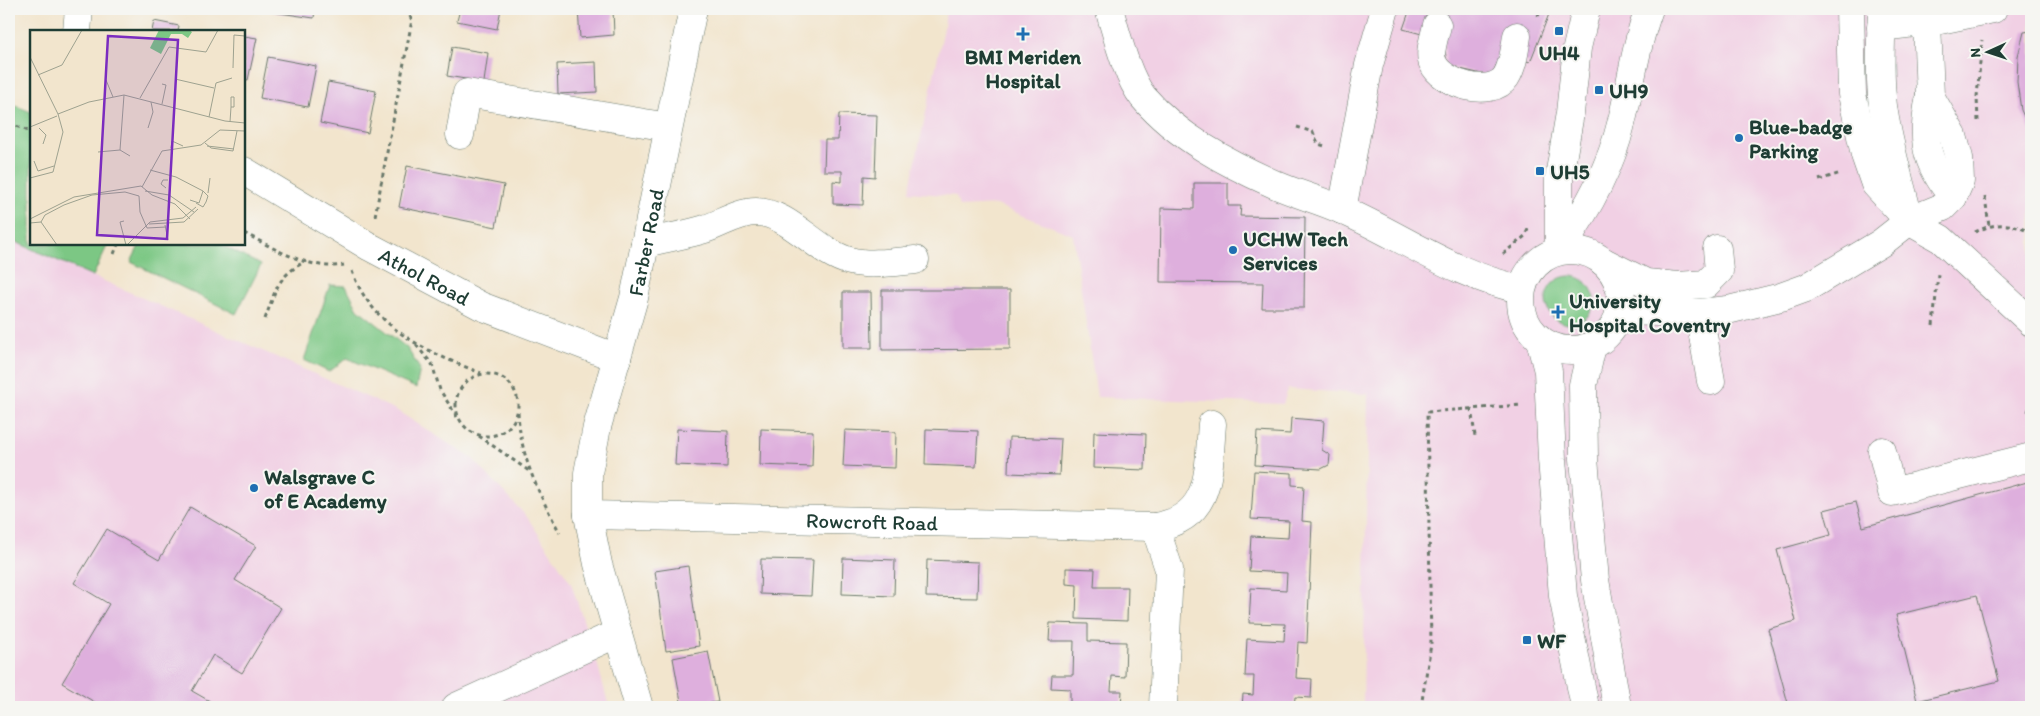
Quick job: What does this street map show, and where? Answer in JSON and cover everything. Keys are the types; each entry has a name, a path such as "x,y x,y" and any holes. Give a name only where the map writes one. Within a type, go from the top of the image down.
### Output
{"street":[{"path":"77,30 79,9"},
{"name":"Farber Road","path":"639,707 598,564 588,515 588,473 596,426 634,298 693,9"},
{"path":"1110,9 1121,53 1142,95 1184,136 1274,184 1342,210 1454,267 1499,284 1521,288"},
{"path":"1342,210 1369,65 1385,9"},
{"path":"1559,250 1559,177 1570,114 1577,48 1586,9"},
{"path":"1559,250 1582,216 1604,177 1621,126 1642,28 1649,9"},
{"path":"1850,9 1852,94 1864,155 1875,184 1909,221 1941,239 2031,322"},
{"path":"1909,221 1889,140 1880,76 1876,15 1927,22 1989,10"},
{"path":"1620,311 1699,313 1728,310 1781,297 1806,288 1881,243 1909,221 1943,207 1953,197 1960,181 1959,158 1952,136 1930,96 1927,22"},
{"path":"1437,25 1432,62 1438,71 1452,81 1483,89 1495,86 1506,78 1513,58 1517,36"},
{"path":"460,135 468,93 668,127"},
{"name":"Athol Road","path":"245,171 370,247 481,306 616,358"},
{"path":"645,243 704,230 755,212 771,214 810,242 849,261 870,264 915,260"},
{"path":"1604,262 1614,274 1620,292 1620,311 1614,326 1592,346 1570,350 1555,348 1540,340 1528,327 1521,309 1521,288 1529,271 1542,258 1559,250 1573,249 1589,253 1646,283 1678,286 1706,284 1719,271 1717,249"},
{"path":"1699,313 1711,381"},
{"path":"1540,340 1548,371 1552,459 1563,596 1585,707"},
{"path":"1592,346 1583,385 1584,459 1595,580 1617,707"},
{"name":"Rowcroft Road","path":"588,515 1155,527 1186,517 1206,488 1212,424"},
{"path":"1882,451 1892,492 2031,457"},
{"path":"1155,527 1169,569 1163,707"},
{"path":"456,707 618,632"}],"path":[{"path":"370,247 412,20 406,9"},
{"path":"1979,126 1977,97 1989,10"},
{"path":"9,123 30,132"},
{"path":"1985,191 1989,226 2017,225 2031,233"},
{"path":"245,234 295,259 336,266 350,264 356,284 372,307 400,334 438,356 482,374 500,376 513,387 519,403 520,442 530,472 561,535"},
{"path":"114,254 118,245"},
{"path":"265,320 277,286 288,270 306,261"},
{"path":"1933,326 1938,271"},
{"path":"415,343 432,364 440,390 461,421 475,434 530,472"},
{"path":"461,421 456,409 458,394 463,385 471,378 482,374"},
{"path":"1421,707 1431,644 1427,412 1550,403"},
{"path":"1471,408 1475,436"},
{"path":"475,434 482,436 498,434 507,430 515,420 518,412"}],"shaded area":[{"name":"University Hospital Coventry","path":"946,9 2031,9 2031,707 1363,707 1368,394 1288,389 1283,404 1097,397 1073,235 996,205 959,207 956,196 909,192 944,28"},
{"name":"Walsgrave C of E Academy","path":"9,239 396,410 473,459 527,517 571,583 597,662 609,707 9,707"}],"green space":[{"path":"9,103 30,112 30,245 108,245 93,276 9,239"},
{"path":"140,245 221,245 261,265 236,314 131,262"},
{"path":"1570,276 1579,278 1587,283 1592,291 1594,300 1592,309 1587,317 1579,322 1570,324 1561,322 1553,317 1548,309 1546,300 1548,291 1553,283 1561,278"},
{"path":"330,285 346,286 358,309 407,348 420,369 416,388 347,358 329,372 304,360"}],"building":[{"path":"273,9 315,9 314,18 273,12"},
{"path":"460,9 501,9 497,29 457,21"},
{"path":"578,9 613,9 614,35 580,38"},
{"path":"1410,9 1551,9 1530,62 1501,55 1491,76 1447,66 1444,40 1403,29"},
{"path":"154,21 179,26 178,30 152,30"},
{"path":"2031,31 2031,132 2021,110 2017,82 2018,56 2024,32"},
{"path":"245,36 257,38 248,80 245,79"},
{"path":"452,47 488,53 484,82 447,76"},
{"path":"268,57 316,66 308,107 260,98"},
{"path":"596,62 597,92 558,94 557,64"},
{"path":"328,82 376,91 368,133 320,123"},
{"path":"839,114 877,115 875,177 864,176 863,205 833,204 833,181 842,182 842,171 824,171 825,140 838,140"},
{"path":"407,166 504,185 496,227 399,207"},
{"name":"UCHW Tech Services","path":"1194,183 1228,183 1228,206 1241,206 1240,216 1305,217 1304,308 1262,308 1263,283 1160,282 1161,208 1194,209"},
{"path":"882,290 1010,290 1010,349 882,350"},
{"path":"843,292 871,292 872,348 843,348"},
{"path":"1291,418 1324,421 1322,450 1330,455 1329,465 1321,469 1255,465 1257,432 1290,434"},
{"path":"677,429 728,431 727,467 675,465"},
{"path":"761,429 813,431 812,467 760,465"},
{"path":"926,429 978,431 976,467 925,465"},
{"path":"845,430 896,432 895,468 843,466"},
{"path":"1094,432 1146,434 1145,470 1093,468"},
{"path":"1009,437 1061,439 1059,475 1008,473"},
{"path":"1254,471 1292,473 1292,485 1304,486 1302,521 1312,522 1307,643 1298,642 1296,678 1312,679 1311,698 1295,697 1294,707 1242,707 1243,694 1253,695 1254,676 1245,676 1247,639 1284,641 1285,624 1249,623 1251,588 1286,590 1287,573 1249,571 1251,536 1288,538 1289,521 1251,519"},
{"path":"2031,481 2031,707 1789,707 1768,629 1796,621 1777,550 1831,535 1824,510 1856,502 1863,527","holes":["1977,595 1999,681 1917,701 1896,615"]},
{"path":"190,507 256,546 235,580 281,608 242,673 213,655 192,691 220,707 103,707 62,683 109,604 74,583 107,529 159,560"},
{"path":"843,558 895,560 894,596 842,594"},
{"path":"761,559 813,560 811,596 760,594"},
{"path":"927,560 978,562 977,598 926,597"},
{"path":"688,566 699,646 666,651 655,571"},
{"path":"1066,568 1095,569 1094,587 1128,587 1127,621 1076,619 1077,585 1066,584"},
{"path":"1050,623 1088,624 1088,641 1126,642 1125,677 1112,676 1111,691 1122,691 1121,707 1070,707 1070,689 1051,688 1052,675 1073,675 1074,641 1049,641"},
{"path":"708,651 718,702 682,707 673,658"}],"place":[{"name":"UH4","path":"1559,31"},
{"name":"BMI Meriden Hospital","path":"1023,34"},
{"name":"UH9","path":"1599,90"},
{"name":"Blue-badge Parking","path":"1739,138"},
{"name":"UH5","path":"1540,171"},
{"name":"UCHW Tech Services","path":"1233,250"},
{"name":"University Hospital Coventry","path":"1558,312"},
{"name":"Walsgrave C of E Academy","path":"254,488"},
{"name":"WF","path":"1527,640"}]}
